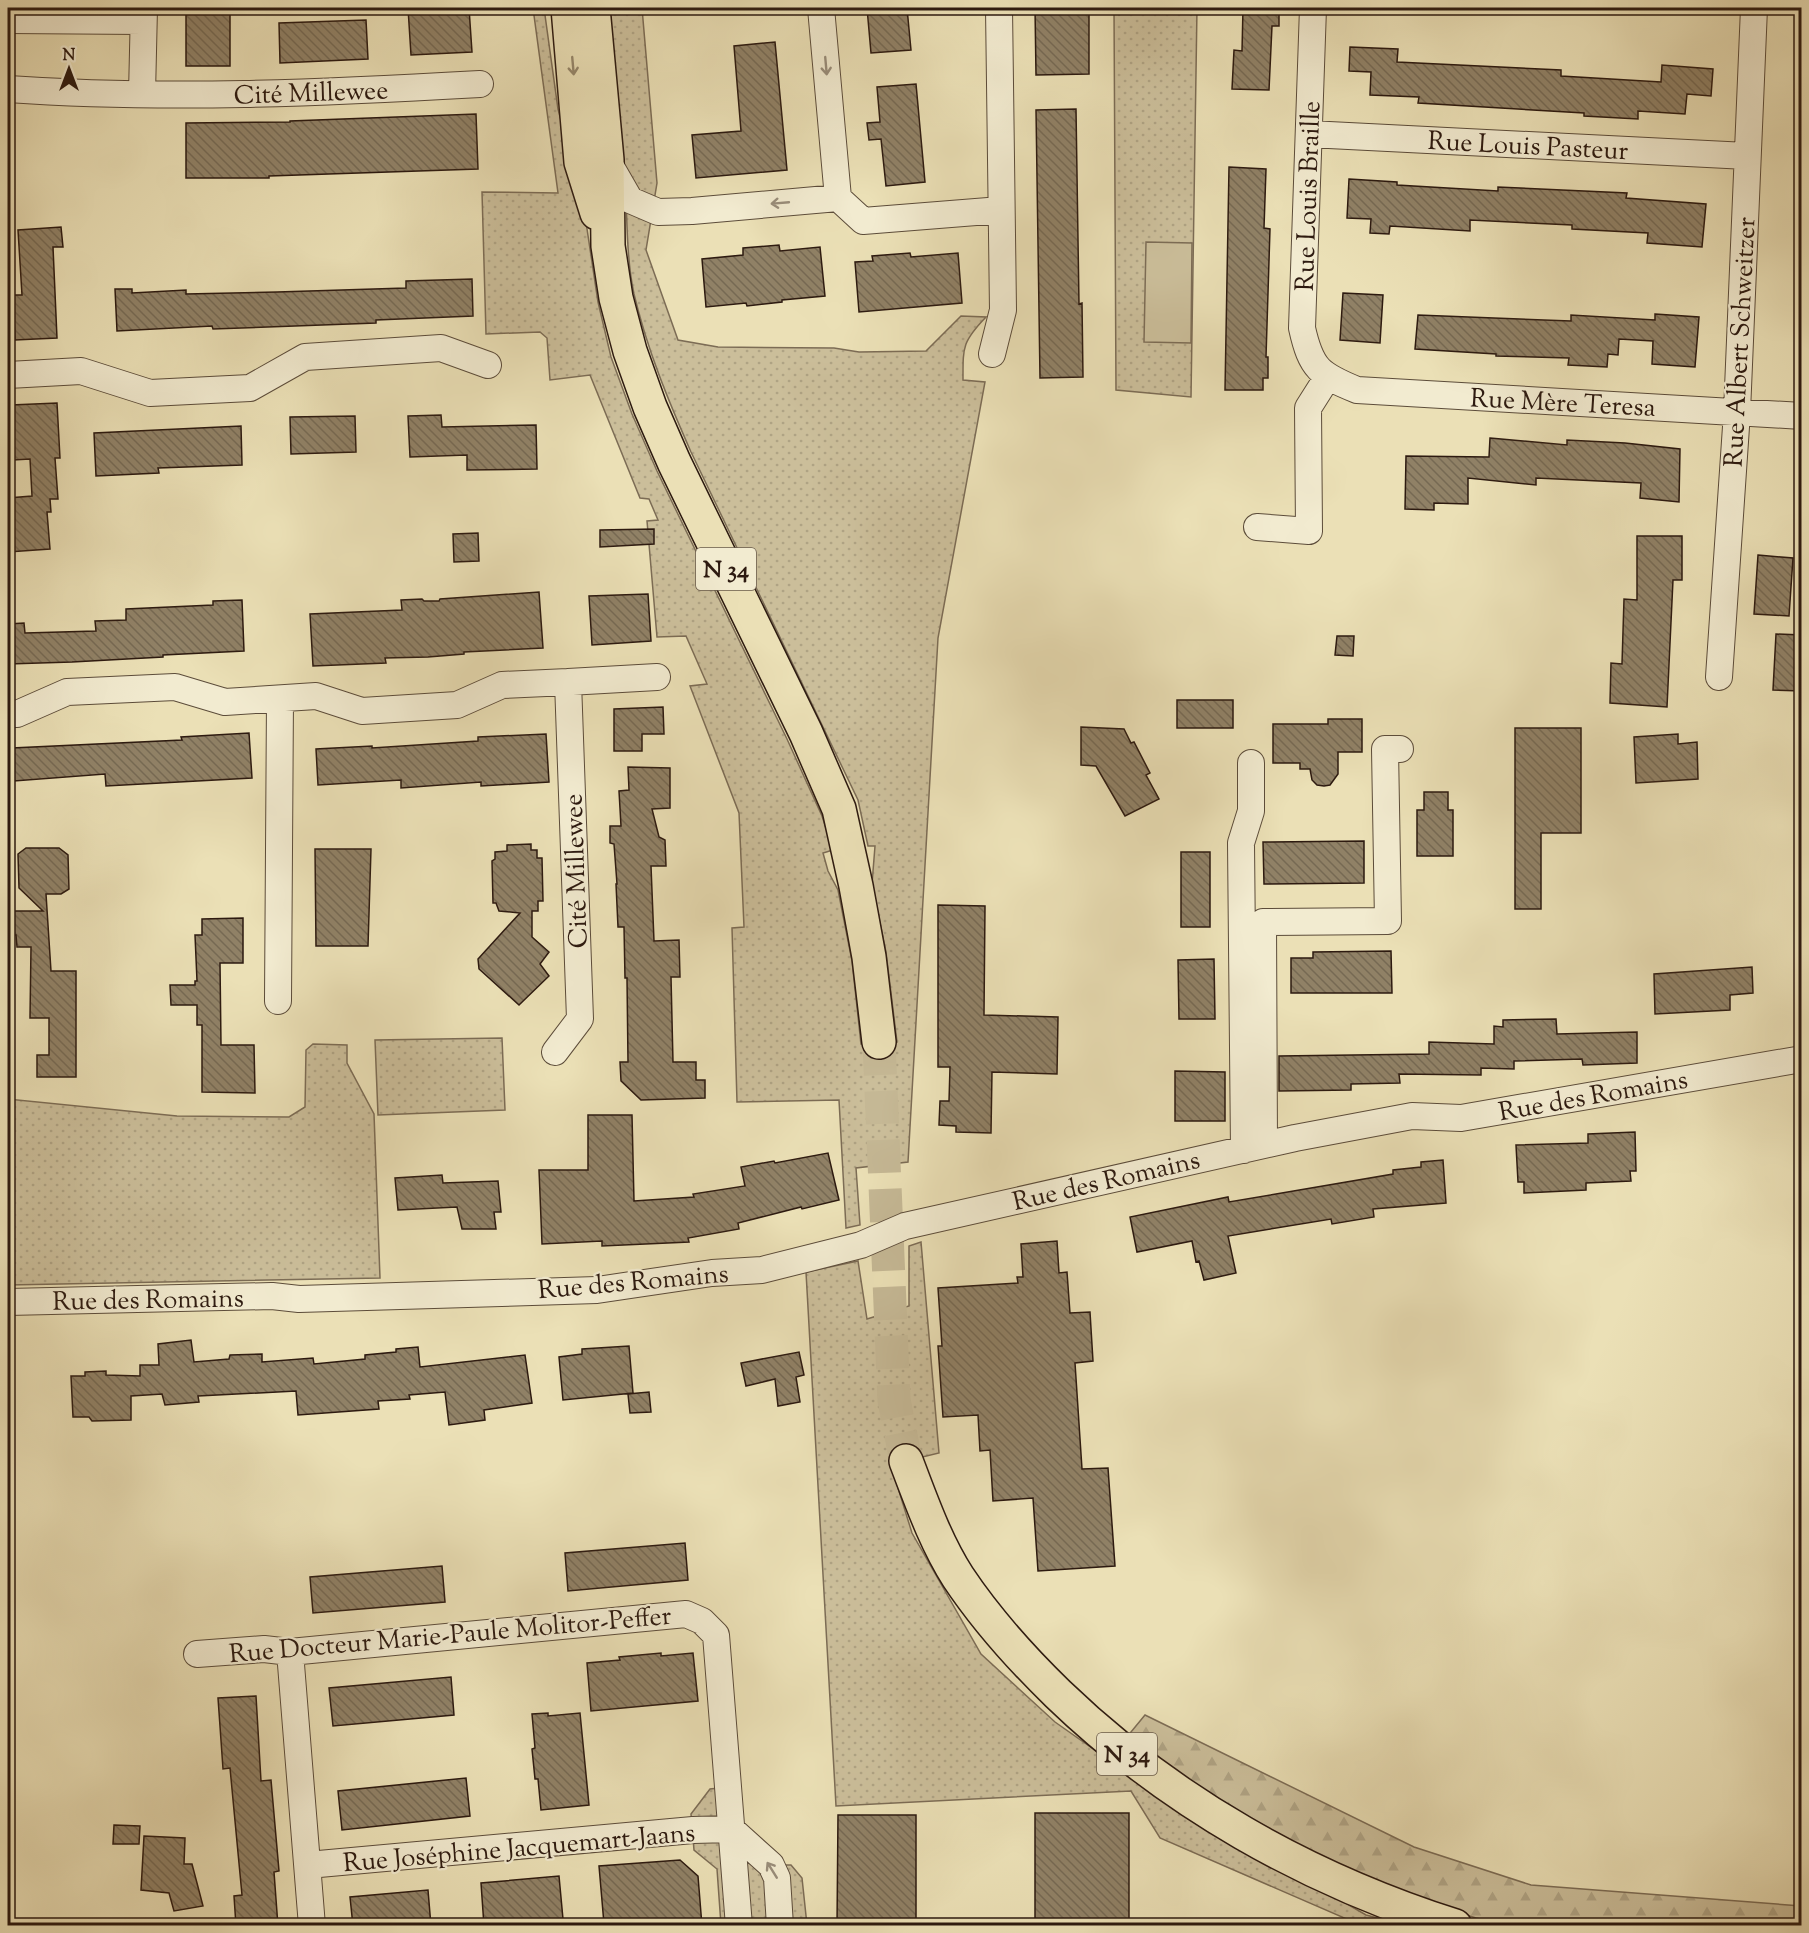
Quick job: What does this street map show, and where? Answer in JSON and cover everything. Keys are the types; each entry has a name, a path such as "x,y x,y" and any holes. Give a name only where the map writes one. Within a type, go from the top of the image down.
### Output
{"main road":[{"name":"N 34","path":"568,8 581,162 608,246"},
{"name":"N 34","path":"593,8 607,160 608,246 616,298 630,351 650,407 674,462 807,733 839,809 869,957 879,1042"},
{"name":"N 34","path":"906,1461 932,1528 957,1576 989,1619 1031,1668 1080,1715 1141,1766 1208,1813 1261,1844 1318,1873 1455,1926"}],"street":[{"path":"8,8 8,19 143,14 142,94"},
{"path":"821,8 838,198 863,221 1001,210"},
{"path":"992,354 1003,310 999,8"},
{"name":"Rue Louis Braille","path":"1313,8 1302,328 1312,362 1327,378"},
{"name":"Rue Albert Schweitzer","path":"1719,677 1737,412 1754,8"},
{"name":"Cité Millewee","path":"8,89 248,95 480,84"},
{"name":"Rue Louis Pasteur","path":"1309,134 1747,156"},
{"path":"607,160 630,200 658,212 692,212 838,198"},
{"path":"8,375 81,371 150,393 250,388 305,357 441,348 488,365"},
{"path":"1257,527 1309,531 1308,408 1327,378"},
{"name":"Rue Mère Teresa","path":"1327,378 1357,390 1802,416"},
{"path":"8,714 17,714 67,692 175,687 225,702 316,696 362,711 457,705 502,685 657,676"},
{"name":"Cité Millewee","path":"555,1052 580,1019 568,682"},
{"path":"278,1001 280,699"},
{"path":"1254,1147 1263,922 1388,921 1385,750 1400,750"},
{"path":"1251,764 1251,811 1240,843 1254,1147"},
{"name":"Rue des Romains","path":"8,1302 272,1296 299,1299 597,1290 712,1273 762,1270 861,1245 905,1226 1254,1147 1412,1116 1461,1118 1802,1059"},
{"name":"Rue Docteur Marie-Paule Molitor-Peffer","path":"197,1654 264,1649 290,1652 686,1614 702,1621 716,1635 731,1829"},
{"name":"Rue Joséphine Jacquemart-Jaans","path":"290,1652 312,1926"},
{"path":"731,1829 739,1926"},
{"path":"731,1829 771,1865 777,1878 780,1926"},
{"name":"Rue Joséphine Jacquemart-Jaans","path":"308,1865 693,1830 731,1829"}],"green space":[{"path":"533,8 544,8 558,109 584,209 598,302 611,357 632,414 657,471 787,739 822,816 833,850 823,853 828,871 838,890 852,961 861,1044 897,1042 886,952 872,884 875,846 868,846 858,800 691,452 666,394 645,335 634,294 629,262 625,182 608,8 642,8 657,183 646,250 678,340 718,347 834,348 859,352 926,351 961,316 986,317 968,339 963,360 963,380 985,382 938,638 908,1162 856,1168 860,1225 846,1228 839,1100 737,1102 732,928 744,927 739,813 690,686 707,684 686,636 657,637 647,521 658,520 649,499 640,498 590,375 550,380 547,338 540,332 486,334 482,192 558,193"},
{"path":"1114,8 1197,8 1191,397 1116,390"},
{"path":"1146,242 1192,243 1191,343 1144,342"},
{"path":"502,1038 505,1110 378,1115 375,1040"},
{"path":"313,1044 347,1045 347,1063 374,1114 380,1278 8,1285 8,1099 177,1116 289,1117 305,1107 306,1050"},
{"path":"921,1242 939,1453 906,1461 894,1475 912,1533 981,1654 1055,1722 1156,1793 1366,1915 1405,1925 1357,1925 1160,1838 1131,1791 836,1806 806,1272 858,1261 867,1319 909,1306 909,1246"},
{"path":"1145,1715 1414,1847 1531,1885 1801,1906 1801,1925 1508,1926 1411,1898 1254,1825 1126,1738"},
{"path":"728,1787 731,1829 771,1865 791,1865 802,1878 807,1925 721,1925 717,1869 694,1850 691,1814 710,1789"}],"building":[{"path":"186,8 230,8 230,66 186,66"},
{"path":"408,8 469,8 472,52 411,55"},
{"path":"867,8 907,8 911,50 871,53"},
{"path":"1035,8 1089,8 1089,74 1036,75"},
{"path":"1243,8 1279,8 1279,26 1272,26 1269,90 1232,89 1234,50 1242,51"},
{"path":"366,20 368,59 280,63 279,23"},
{"path":"775,42 787,170 696,178 692,135 741,131 734,46"},
{"path":"1350,47 1398,49 1397,62 1561,70 1561,76 1661,82 1662,65 1713,69 1711,96 1687,94 1685,114 1638,111 1638,119 1584,116 1584,113 1418,103 1419,97 1370,95 1371,72 1349,71"},
{"path":"916,84 925,182 886,186 881,139 869,140 867,123 880,122 877,87"},
{"path":"1076,109 1079,304 1082,303 1083,377 1040,378 1036,110"},
{"path":"476,114 478,169 269,176 269,178 186,178 186,123 290,122"},
{"path":"1229,167 1266,169 1264,228 1270,229 1266,357 1268,357 1268,378 1263,378 1263,390 1225,390"},
{"path":"1349,179 1397,182 1397,185 1498,191 1498,187 1627,193 1626,198 1706,204 1702,247 1647,243 1648,233 1572,229 1572,225 1470,220 1470,231 1390,226 1389,234 1370,233 1371,219 1347,218"},
{"path":"61,227 63,247 53,247 57,338 15,340 13,295 22,295 18,230"},
{"path":"779,245 780,251 820,247 825,296 747,306 746,303 706,307 702,259 743,255 743,248"},
{"path":"910,253 911,257 958,253 962,303 859,312 855,262 873,261 872,256"},
{"path":"472,279 473,316 376,320 376,323 213,329 212,326 117,331 115,289 132,289 132,293 186,290 186,294 277,292 406,288 406,281"},
{"path":"1343,293 1383,295 1380,343 1340,340"},
{"path":"1655,314 1699,317 1695,367 1652,364 1653,341 1619,339 1618,355 1608,354 1607,367 1568,365 1569,358 1496,356 1496,354 1415,349 1418,315 1571,321 1571,315 1655,320"},
{"path":"57,403 60,458 55,458 58,499 50,499 51,512 47,512 50,549 8,552 8,498 32,496 30,459 13,460 11,405"},
{"path":"441,415 442,427 536,425 537,469 467,470 467,455 410,457 408,416"},
{"path":"355,416 356,452 291,454 290,417"},
{"path":"241,426 242,465 158,468 159,473 96,476 94,433"},
{"path":"1490,438 1567,445 1567,440 1625,443 1680,449 1679,502 1640,498 1641,483 1536,478 1536,485 1468,478 1468,504 1434,503 1434,510 1405,509 1406,456 1489,457"},
{"path":"654,529 654,544 600,547 600,530"},
{"path":"478,533 479,561 454,562 453,534"},
{"path":"1637,536 1682,536 1682,580 1673,580 1667,707 1610,703 1611,663 1622,664 1624,599 1637,600"},
{"path":"1758,555 1793,558 1789,616 1754,614"},
{"path":"539,592 543,648 385,658 386,663 313,666 310,614 402,610 401,600 439,601 440,599"},
{"path":"648,594 651,641 592,645 589,596"},
{"path":"242,600 244,651 8,664 8,624 24,623 25,633 96,631 95,621 126,620 126,609 213,605 213,601"},
{"path":"1776,634 1802,635 1802,691 1773,690"},
{"path":"1337,636 1354,636 1353,656 1335,655"},
{"path":"1177,700 1233,700 1233,728 1177,728"},
{"path":"663,707 664,734 642,734 642,751 614,751 614,709"},
{"path":"1328,719 1362,719 1362,752 1338,752 1338,774 1330,785 1317,785 1312,780 1310,769 1300,769 1300,763 1273,763 1273,724 1328,724"},
{"path":"1081,727 1124,729 1131,743 1134,742 1150,773 1146,775 1159,799 1125,816 1096,766 1081,765"},
{"path":"1515,728 1581,728 1581,833 1541,833 1541,909 1515,909"},
{"path":"249,733 252,778 106,786 105,774 14,781 12,748 182,740 181,737"},
{"path":"546,734 549,782 481,786 481,782 401,788 401,780 318,785 316,749 372,746 372,748 478,741 478,737"},
{"path":"1678,734 1678,744 1697,742 1698,779 1636,783 1634,737"},
{"path":"628,767 670,768 670,808 652,809 659,837 665,840 666,866 651,866 654,941 679,940 680,977 671,977 673,1062 696,1062 696,1080 705,1080 705,1098 641,1100 621,1081 620,1062 628,1062 627,978 625,978 624,927 618,927 614,844 610,843 610,826 621,826 619,791 629,790"},
{"path":"1424,792 1448,792 1448,810 1453,810 1453,856 1417,856 1417,810 1424,810"},
{"path":"1364,841 1364,883 1264,884 1263,842"},
{"path":"531,844 531,850 537,850 537,858 542,858 543,901 538,901 538,911 532,911 532,937 549,952 540,964 549,976 519,1005 479,969 478,959 520,913 499,911 496,903 493,903 492,861 495,859 495,852 507,851 507,845"},
{"path":"26,848 59,848 68,855 69,889 61,894 46,894 51,971 76,971 76,1077 37,1077 37,1055 49,1055 49,1018 30,1018 31,947 17,947 16,935 8,935 8,911 43,911 19,888 18,854"},
{"path":"315,849 371,849 368,946 316,946"},
{"path":"1181,852 1210,852 1210,927 1181,927"},
{"path":"938,905 985,906 984,1015 1058,1017 1057,1074 992,1072 991,1133 956,1132 956,1126 939,1125 940,1101 949,1101 950,1067 938,1067"},
{"path":"243,918 243,963 220,963 221,1045 254,1045 255,1093 202,1092 202,1025 197,1025 197,1005 171,1005 170,985 195,985 197,981 195,935 202,935 202,919"},
{"path":"1391,951 1392,993 1291,993 1291,958 1313,958 1313,952"},
{"path":"1214,959 1215,1019 1179,1019 1178,960"},
{"path":"1752,967 1753,993 1730,995 1730,1010 1655,1014 1654,974"},
{"path":"1556,1019 1557,1034 1637,1032 1637,1063 1583,1065 1582,1059 1514,1061 1514,1069 1481,1068 1481,1075 1399,1074 1400,1083 1351,1084 1351,1090 1279,1091 1279,1056 1429,1054 1429,1042 1494,1044 1494,1026 1503,1027 1503,1020"},
{"path":"1175,1071 1225,1072 1225,1121 1175,1121"},
{"path":"588,1115 632,1115 634,1201 694,1197 693,1194 745,1186 741,1167 828,1153 839,1200 738,1223 739,1229 688,1238 689,1242 602,1246 602,1241 542,1244 539,1170 588,1170"},
{"path":"1635,1132 1636,1171 1630,1171 1631,1181 1586,1183 1586,1190 1524,1193 1524,1182 1518,1182 1516,1145 1588,1143 1588,1134"},
{"path":"1443,1160 1446,1203 1373,1209 1374,1217 1332,1224 1331,1219 1228,1236 1236,1273 1204,1280 1199,1261 1196,1262 1192,1241 1137,1252 1130,1217 1228,1197 1229,1202 1393,1174 1393,1170 1421,1167 1421,1162"},
{"path":"442,1175 443,1183 498,1181 501,1212 494,1212 496,1229 462,1229 457,1207 398,1210 395,1178"},
{"path":"1057,1241 1059,1273 1067,1272 1070,1313 1090,1312 1093,1361 1075,1363 1082,1469 1108,1468 1115,1566 1038,1571 1033,1498 993,1501 990,1450 980,1451 978,1415 943,1417 938,1346 942,1346 938,1288 1018,1283 1017,1277 1023,1277 1021,1244"},
{"path":"191,1340 194,1362 229,1359 230,1355 262,1354 262,1362 313,1358 314,1364 365,1359 365,1355 418,1347 420,1367 525,1355 532,1403 484,1410 485,1420 449,1425 445,1392 409,1395 410,1399 378,1401 379,1409 298,1415 296,1391 198,1396 199,1402 165,1405 162,1394 131,1396 131,1420 92,1421 89,1417 73,1417 71,1376 85,1376 85,1372 106,1371 106,1375 140,1376 140,1365 159,1365 158,1344"},
{"path":"629,1346 633,1393 563,1400 559,1357 582,1354 582,1349"},
{"path":"799,1352 804,1375 796,1377 800,1402 778,1406 775,1379 746,1386 741,1363"},
{"path":"649,1392 651,1412 630,1413 628,1394"},
{"path":"685,1543 688,1580 568,1591 565,1553"},
{"path":"442,1566 445,1602 313,1613 310,1577"},
{"path":"661,1653 661,1656 693,1653 698,1701 591,1711 587,1663"},
{"path":"451,1677 454,1715 333,1726 329,1688"},
{"path":"256,1696 261,1781 271,1780 279,1871 274,1872 278,1926 236,1926 234,1896 242,1895 230,1768 223,1769 218,1698"},
{"path":"548,1713 548,1716 580,1713 589,1805 541,1810 532,1749 535,1748 532,1714"},
{"path":"466,1778 470,1816 342,1830 338,1791"},
{"path":"1035,1813 1129,1813 1129,1926 1035,1926"},
{"path":"838,1815 916,1815 916,1926 837,1926"},
{"path":"114,1825 140,1826 139,1844 113,1844"},
{"path":"144,1836 185,1838 184,1864 192,1864 203,1906 174,1911 169,1893 141,1890"},
{"path":"680,1860 698,1876 702,1926 645,1926 644,1921 604,1924 599,1866"},
{"path":"559,1876 563,1919 484,1926 481,1883"},
{"path":"428,1890 431,1926 353,1926 350,1897"}],"tunnel":[{"path":"879,1042 894,1400 906,1461"}]}
